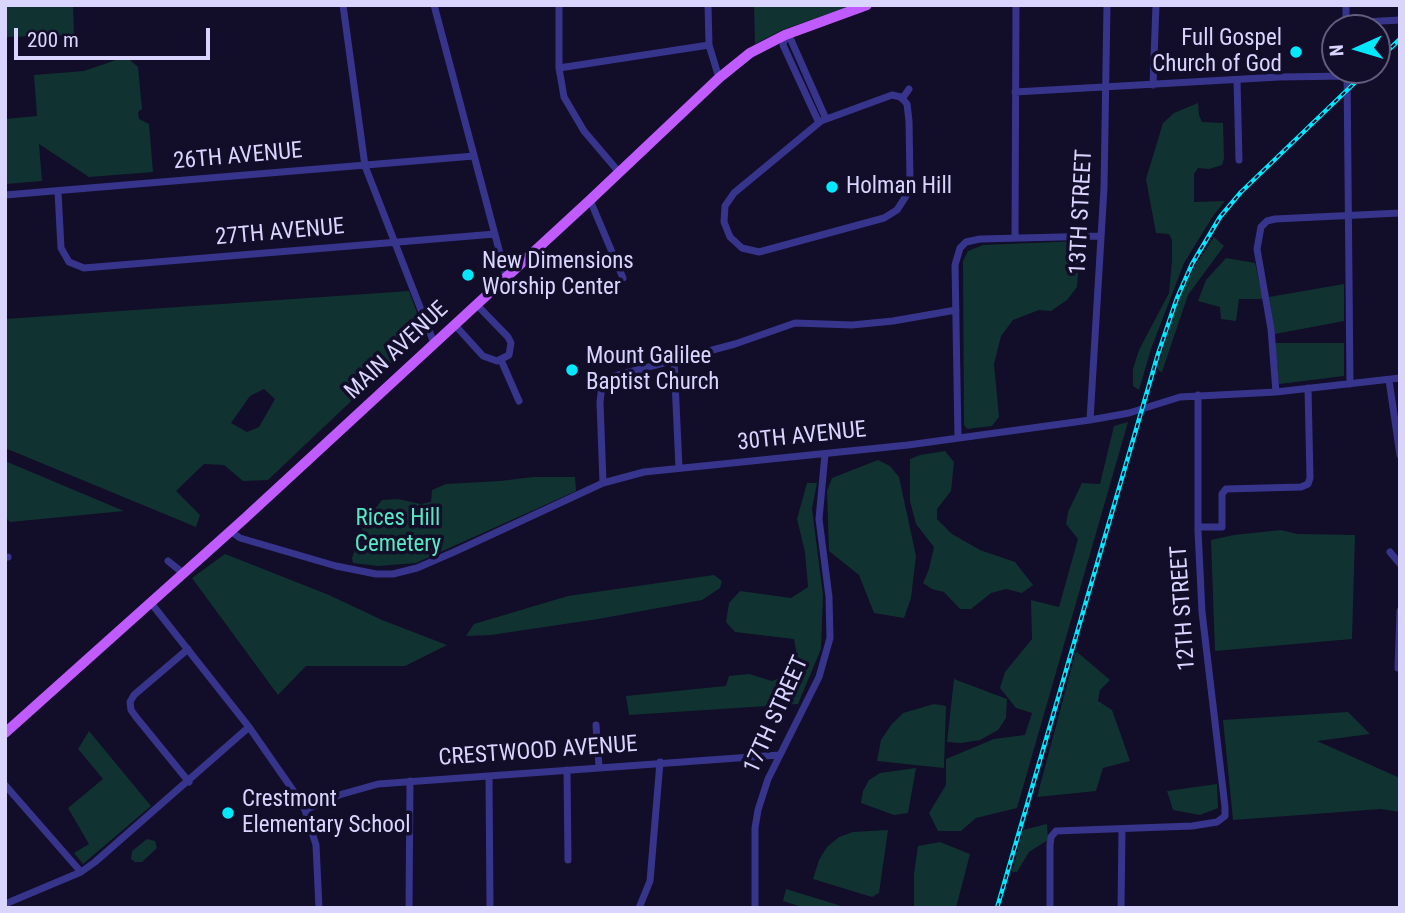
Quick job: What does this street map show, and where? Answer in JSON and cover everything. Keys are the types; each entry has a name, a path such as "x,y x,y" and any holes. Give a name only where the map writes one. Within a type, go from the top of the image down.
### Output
{"main road":[{"name":"MAIN AVENUE","path":"5,733 230,531 719,78 750,53 785,35 867,5"}],"street":[{"path":"342,5 365,166 434,343"},
{"path":"434,5 506,276"},
{"path":"559,5 559,68 562,89 571,111 584,131 618,171"},
{"path":"708,5 709,44 719,78"},
{"path":"1015,237 1016,5"},
{"name":"13TH STREET","path":"1090,420 1101,236 1107,5"},
{"path":"1153,85 1156,5"},
{"path":"785,35 783,45 823,121"},
{"path":"559,68 709,44"},
{"path":"1015,92 1321,75"},
{"path":"1237,80 1239,160"},
{"path":"1347,84 1350,384"},
{"path":"902,99 909,89"},
{"path":"892,95 902,99 906,104 909,121 910,180 906,196 897,210 884,218 774,249 759,252 742,248 730,237 724,222 725,206 734,193 823,121 892,95"},
{"name":"26TH AVENUE","path":"5,195 474,156"},
{"name":"27TH AVENUE","path":"58,192 60,240 64,256 76,266 92,268 495,234"},
{"path":"590,200 623,278"},
{"path":"1276,391 1270,329 1257,249 1261,227 1267,221 1275,219 1400,213"},
{"path":"958,438 955,265 960,248 966,242 980,239 1101,236"},
{"path":"454,324 483,356 490,360 501,360 509,355 511,343 476,304"},
{"path":"603,483 600,434 602,385 607,378 735,344 795,323 852,325 956,310"},
{"path":"674,359 679,468"},
{"path":"501,360 519,401"},
{"name":"30TH AVENUE","path":"230,531 240,538 336,566 376,574 393,573 417,568 603,483 644,472 825,454 1090,420 1129,413 1166,400 1198,396 1400,378"},
{"path":"1389,380 1399,452"},
{"path":"1198,527 1223,527 1222,494 1226,489 1301,487 1308,484 1308,388"},
{"name":"12TH STREET","path":"1122,829 1192,826 1217,822 1224,816 1205,653 1198,527 1198,396"},
{"name":"17TH STREET","path":"755,908 756,820 768,779 819,677 830,638 829,597 819,519 825,454"},
{"path":"1390,552 1400,565"},
{"path":"168,561 183,573"},
{"path":"150,603 249,727 305,810 316,845 319,908"},
{"path":"1398,668 1400,611"},
{"path":"188,649 134,695 130,702 136,717 189,782"},
{"path":"596,725 599,767"},
{"path":"5,904 81,872 189,782 249,727"},
{"name":"CRESTWOOD AVENUE","path":"305,810 378,784 779,755"},
{"path":"639,908 650,881 660,762"},
{"path":"568,770 568,860"},
{"path":"489,776 490,908"},
{"path":"409,908 410,781"},
{"path":"5,785 81,872"},
{"path":"1050,908 1051,837 1056,831 1122,829 1121,908"}],"green space":[{"path":"5,5 73,5 74,35 5,37"},
{"path":"754,5 853,5 782,30 755,44"},
{"path":"116,60 130,60 138,67 142,109 138,112 139,119 149,124 153,172 89,177 39,144 42,181 6,184 5,119 37,116 34,75 84,71"},
{"path":"1198,103 1202,122 1223,123 1224,159 1222,165 1209,169 1198,168 1194,174 1194,202 1225,201 1184,263 1151,349 1139,390 1133,386 1133,369 1139,350 1169,293 1172,260 1172,240 1169,234 1156,233 1146,179 1163,123 1174,113"},
{"path":"1214,237 1224,246 1188,295 1162,372 1157,370 1179,297"},
{"path":"1080,241 1077,287 1067,300 1051,311 1039,310 1013,320 1001,336 994,364 999,417 992,426 967,429 964,425 963,261 968,251 983,245"},
{"path":"1226,258 1255,263 1263,299 1239,299 1236,321 1221,319 1220,307 1198,301 1206,280"},
{"path":"1344,284 1344,321 1275,334 1269,297"},
{"path":"409,291 424,332 268,480 243,481 224,465 204,464 176,491 200,515 196,527 5,448 5,319","holes":["264,389 275,399 259,427 247,432 231,423 250,396"]},
{"path":"1275,343 1344,343 1344,376 1279,384"},
{"path":"1128,422 1017,808 976,818 961,831 938,831 929,813 946,785 946,759 994,739 1025,735 1032,713 1016,708 1000,688 1005,672 1032,639 1031,600 1059,607 1078,539 1066,524 1068,512 1082,483 1100,484 1114,426"},
{"path":"945,451 954,462 951,491 937,509 937,519 952,534 980,550 1015,562 1033,585 1022,593 1006,589 991,593 971,609 960,609 944,592 923,583 934,547 916,524 910,501 910,459"},
{"path":"878,460 890,466 899,477 916,556 911,598 904,618 874,613 859,575 829,551 827,491 832,478"},
{"path":"5,461 124,511 10,522 5,517"},
{"name":"Rices Hill Cemetery","path":"533,477 575,477 576,491 416,563 378,566 353,563 352,558 364,524 382,500 398,499 421,504 431,502 432,490 446,484"},
{"path":"807,483 817,483 812,509 823,595 821,649 798,704 629,715 626,696 726,686 729,676 749,674 772,681 793,672 796,650 794,639 735,632 726,622 729,603 740,591 791,598 808,587 805,552 797,519"},
{"path":"1281,530 1297,534 1355,535 1352,639 1215,651 1211,540"},
{"path":"225,554 447,645 405,666 306,666 278,695 192,578"},
{"path":"714,575 722,581 720,588 702,600 598,619 491,635 466,636 474,624 568,596"},
{"path":"1076,651 1110,680 1100,690 1098,701 1112,710 1130,761 1103,768 1096,791 1037,797"},
{"path":"954,679 1007,699 1006,718 998,730 980,740 947,742"},
{"path":"934,704 946,706 944,768 877,761 881,740 903,713"},
{"path":"1348,712 1370,734 1317,741 1400,778 1400,812 1381,809 1233,820 1223,720"},
{"path":"89,731 151,806 83,864 74,853 89,844 68,808 103,779 78,749"},
{"path":"916,768 908,813 894,815 861,803 869,780 880,773"},
{"path":"1217,784 1218,808 1200,815 1173,810 1167,791"},
{"path":"1047,824 1048,840 1029,852 1017,872 1012,872 1023,830"},
{"path":"888,830 879,893 872,897 813,879 819,860 827,847 839,837 853,832"},
{"path":"147,839 155,841 157,848 142,862 135,862 131,859 132,851"},
{"path":"940,842 970,854 956,908 914,908 914,874 918,846"},
{"path":"786,889 848,908 805,908 783,901"}],"railway":[{"path":"1391,48 1400,39"},
{"path":"997,908 1158,354 1177,298 1192,264 1220,217 1241,192 1353,84"}],"place":[{"name":"Full Gospel Church of God","path":"1296,52"},
{"name":"Holman Hill","path":"832,187"},
{"name":"New Dimensions Worship Center","path":"468,275"},
{"name":"Mount Galilee Baptist Church","path":"572,370"},
{"name":"Crestmont Elementary School","path":"228,813"}]}
